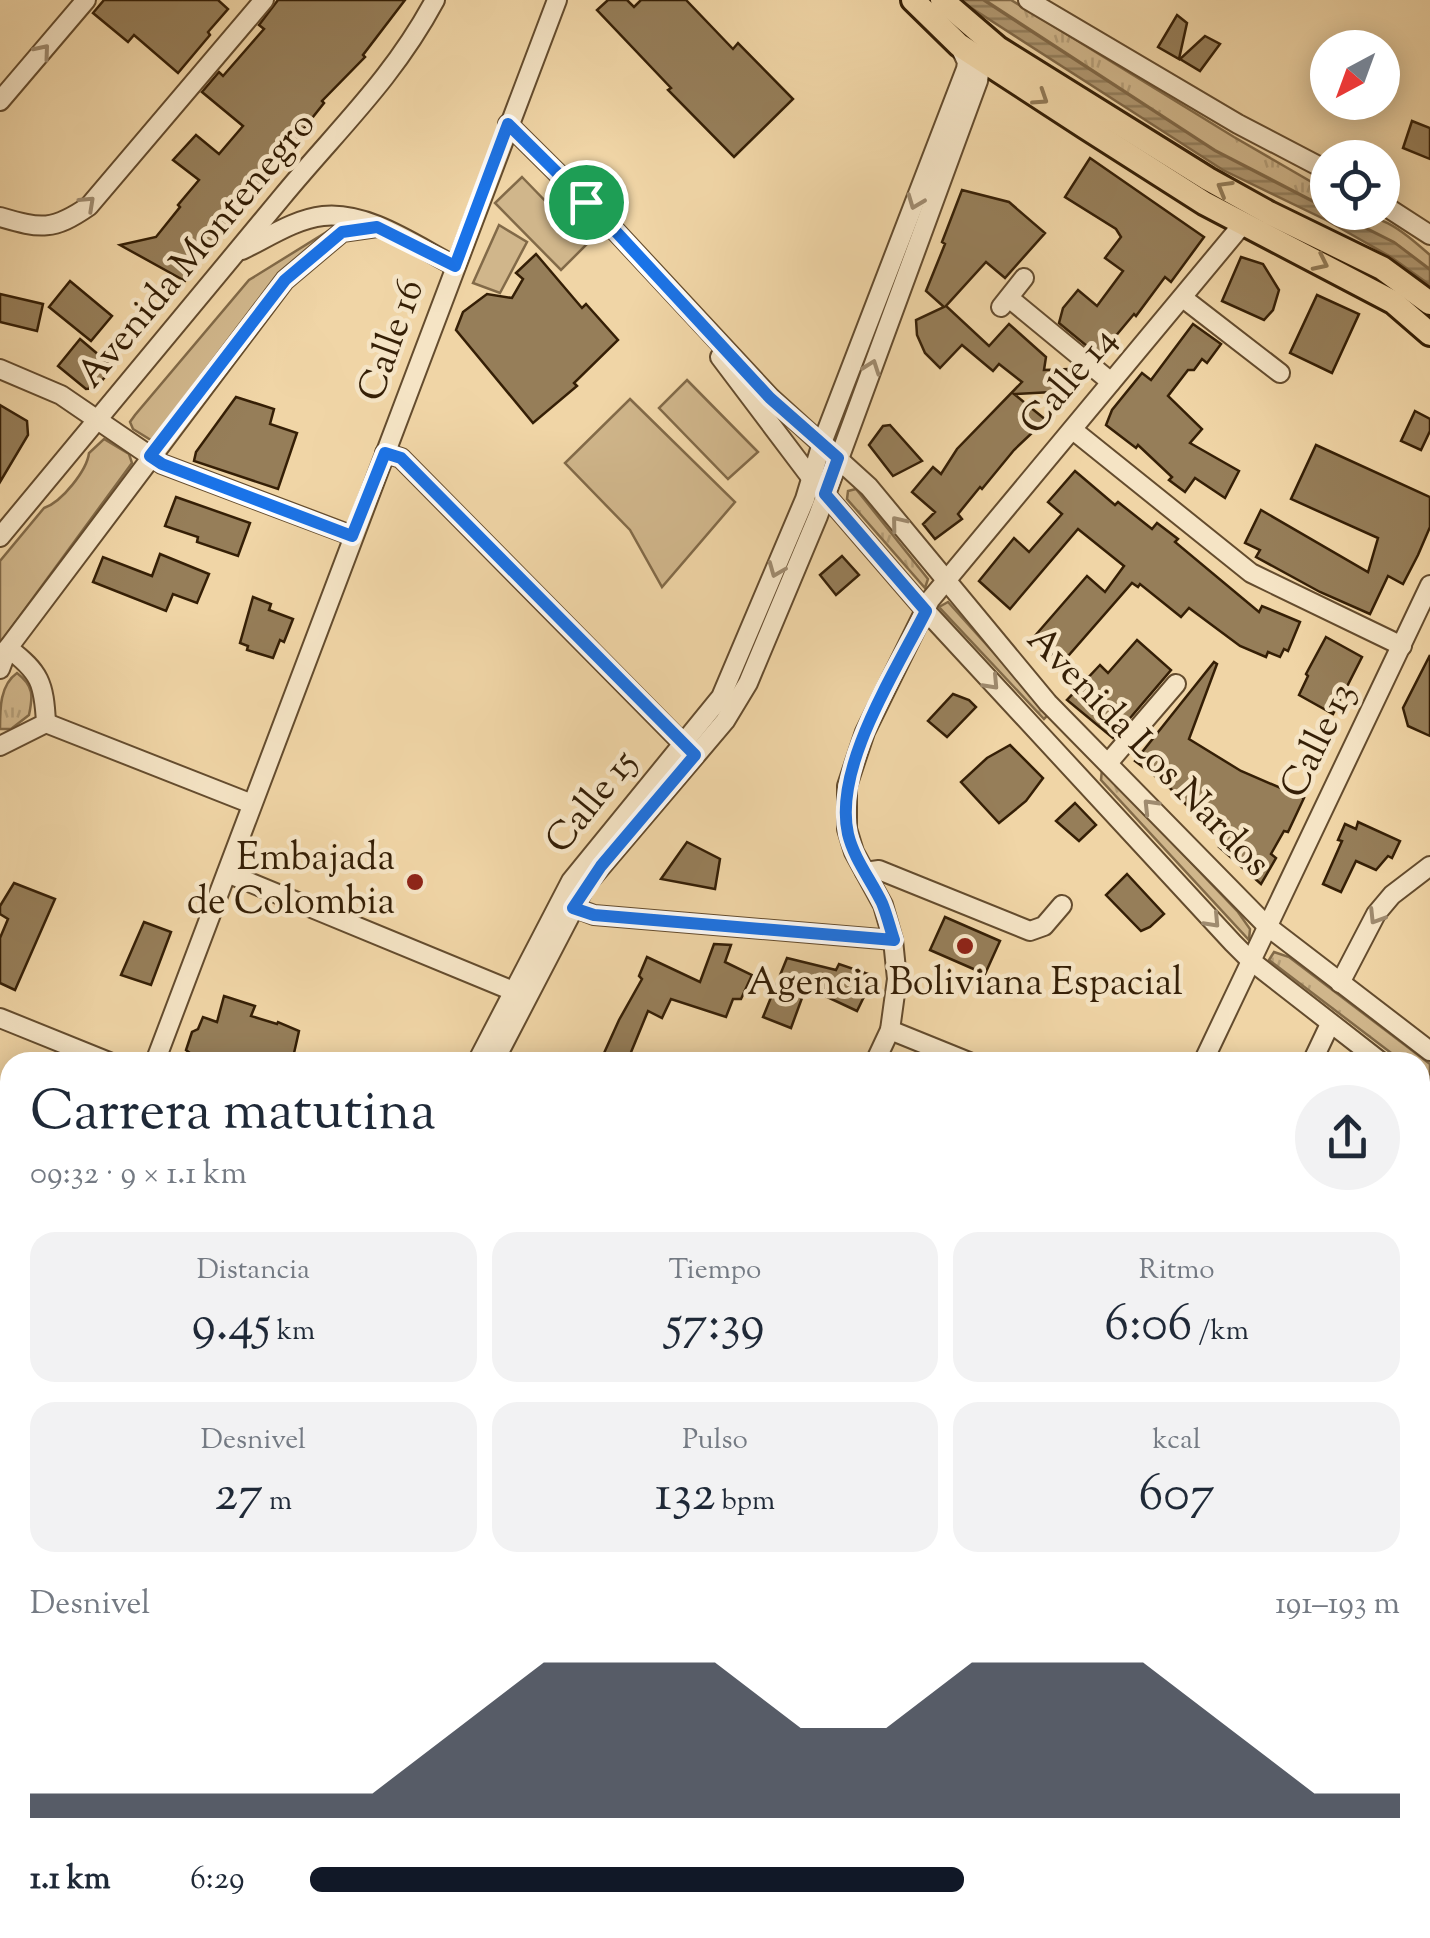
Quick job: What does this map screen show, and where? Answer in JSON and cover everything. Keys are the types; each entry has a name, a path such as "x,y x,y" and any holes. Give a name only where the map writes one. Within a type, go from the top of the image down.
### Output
{"main road":[{"path":"913,0 968,39 1269,214 1382,268 1430,303"},
{"path":"942,0 981,59 1242,225 1380,294 1430,334"}],"street":[{"path":"0,101 86,0"},
{"path":"0,218 52,227 88,206 264,0"},
{"name":"Avenida Montenegro","path":"0,537 387,76 435,0"},
{"path":"1028,0 1310,162"},
{"name":"Calle 16","path":"159,1052 551,2"},
{"path":"508,124 608,223 770,398 815,438 966,70 968,39"},
{"path":"843,463 978,81 981,59"},
{"path":"237,252 320,216 355,218 455,266"},
{"path":"1400,216 1430,235"},
{"name":"Calle 14","path":"926,611 945,580 1242,225"},
{"path":"0,669 8,648 285,280 342,232 377,227"},
{"path":"1024,278 1005,302 1110,382"},
{"path":"1183,298 1280,373"},
{"path":"692,315 742,390 812,479 926,611 1250,960 1368,1052"},
{"path":"0,369 61,395 162,464 352,536"},
{"path":"1072,430 1251,573 1402,646"},
{"name":"Avenida Los Nardos","path":"815,438 869,488 1048,702 1267,926 1430,1051"},
{"name":"Calle 15","path":"481,1052 513,990 566,904 601,866 689,750 732,677 812,479 815,438"},
{"path":"385,453 401,458 689,750"},
{"name":"Calle 15","path":"689,750 724,721 748,683 825,494 843,463"},
{"name":"Calle 13","path":"1250,960 1430,585"},
{"path":"880,1052 890,1030 897,992 894,940 882,905 854,852 847,830 846,805 852,764 926,611"},
{"path":"8,648 28,663 41,680 46,723"},
{"path":"1108,763 1176,684"},
{"path":"0,746 46,723 252,804"},
{"path":"1340,982 1376,914 1392,895 1430,866"},
{"path":"865,872 879,870 1030,931 1044,926 1062,904"},
{"path":"227,873 513,990"},
{"path":"566,904 594,915 894,940"},
{"name":"Calle 15","path":"499,1052 566,904"},
{"path":"1208,1052 1250,960"},
{"path":"0,1018 84,1052"},
{"path":"1317,1052 1330,1024"},
{"path":"890,1030 945,1052"}],"green space":[{"path":"985,0 1011,0 1310,181 1310,199 1215,150"},
{"path":"522,177 587,244 561,270 495,203"},
{"path":"499,225 527,242 500,293 473,283"},
{"path":"348,227 331,236 159,445 133,429 130,422 135,415 249,280 333,228"},
{"path":"1370,230 1399,230 1430,255 1430,269"},
{"path":"687,380 758,452 728,479 659,408"},
{"path":"630,399 735,502 662,587 630,530 565,463"},
{"path":"104,439 129,454 132,463 0,643 0,561 44,508 72,485 89,453"},
{"path":"856,489 928,579 925,588 847,499 848,491"},
{"path":"948,602 1049,714 1044,719 939,607"},
{"path":"17,673 31,692 29,715 11,729 0,729 4,690"},
{"path":"1102,769 1238,912 1250,929 1249,940 1101,780"},
{"path":"1274,952 1289,957 1414,1052 1390,1052 1269,960"}],"shaded area":[{"path":"959,0 983,0 1215,151 1310,200 1310,212 1223,170"},
{"path":"1344,230 1369,230 1395,243 1430,270 1430,285"}],"building":[{"path":"104,0 218,0 228,9 178,73 134,35 128,42 93,13"},
{"path":"278,0 405,0 365,57 322,101 301,132 306,136 185,281 120,245 156,237 199,180 173,160 196,135 219,154 243,126 202,92 219,72 223,76 264,29 259,25"},
{"path":"608,0 627,0 634,7 641,0 686,0 733,49 738,43 793,99 734,157 597,10"},
{"path":"1177,15 1187,23 1179,59 1158,47"},
{"path":"1205,36 1220,44 1200,71 1180,59"},
{"path":"1412,121 1430,128 1430,159 1403,148"},
{"path":"1090,158 1204,237 1171,282 1165,277 1099,356 1059,323 1063,308 1078,290 1097,306 1123,271 1105,258 1121,237 1116,229 1065,197"},
{"path":"962,190 1009,202 1045,233 1005,278 986,262 946,306 989,346 1009,324 1046,357 1044,370 1068,369 1070,391 1014,394 1046,420 980,487 958,514 962,519 935,539 923,524 935,512 912,492 933,467 941,474 957,449 1022,382 999,364 993,371 962,345 940,368 925,353 917,335 916,320 944,307 926,291"},
{"path":"536,254 582,308 586,304 618,340 574,383 577,386 533,423 456,330 463,312 487,294 512,298 523,279 516,273"},
{"path":"1241,257 1263,264 1279,290 1273,310 1264,320 1222,301"},
{"path":"70,281 112,316 91,341 49,307"},
{"path":"0,294 43,304 37,331 0,322"},
{"path":"1317,295 1359,314 1332,373 1290,353"},
{"path":"1193,324 1221,344 1207,363 1202,359 1194,370 1188,370 1168,396 1202,429 1190,443 1239,471 1225,498 1195,478 1185,492 1138,445 1136,448 1106,425 1112,410 1142,373 1151,380"},
{"path":"80,339 113,367 96,388 86,389 58,366"},
{"path":"236,397 274,409 270,424 297,433 278,489 194,461 196,452"},
{"path":"0,405 27,421 28,435 0,482"},
{"path":"1415,411 1430,419 1430,431 1421,450 1401,441"},
{"path":"890,425 922,461 893,476 869,445 883,426"},
{"path":"1316,445 1430,497 1430,527 1418,555 1403,584 1388,576 1370,614 1256,557 1260,550 1245,543 1261,510 1368,572 1378,538 1291,499"},
{"path":"1075,471 1115,505 1118,502 1152,529 1157,523 1178,539 1175,542 1259,612 1262,606 1300,622 1288,651 1284,649 1280,657 1268,652 1266,657 1240,646 1189,608 1181,617 1140,584 1138,587 1132,583 1062,663 1033,638 1087,576 1105,592 1124,566 1078,529 1010,609 979,581 1014,538 1029,552 1062,514 1048,502"},
{"path":"176,497 250,523 238,556 165,526"},
{"path":"160,554 209,574 197,603 173,594 166,611 93,582 103,557 152,576"},
{"path":"842,556 859,575 836,595 820,575"},
{"path":"253,597 271,604 269,610 293,619 273,658 247,650 248,646 240,643"},
{"path":"1326,637 1362,657 1333,714 1299,695"},
{"path":"1137,640 1171,670 1113,738 1067,700 1100,665 1108,673"},
{"path":"1430,655 1430,736 1408,726 1403,708"},
{"path":"1214,662 1217,664 1189,739 1241,771 1304,798 1288,832 1284,831 1271,854 1276,858 1261,884 1219,847 1222,841 1167,785 1135,761"},
{"path":"953,694 976,707 947,737 928,721"},
{"path":"1010,745 1043,778 1026,801 999,823 961,782 987,758"},
{"path":"1075,803 1096,825 1079,841 1056,821"},
{"path":"1358,822 1400,841 1392,858 1388,856 1376,870 1356,861 1341,892 1323,884 1342,841 1338,840 1345,824 1356,829"},
{"path":"687,842 720,859 715,889 661,879"},
{"path":"1127,874 1164,914 1141,931 1106,895"},
{"path":"14,883 55,899 15,990 0,983 0,938 8,919 0,914 0,906"},
{"name":"Agencia Boliviana Espacial","path":"945,917 1000,941 985,974 930,950"},
{"path":"144,922 171,932 151,985 121,975"},
{"path":"714,944 731,945 725,962 752,975 741,999 733,999 726,1017 671,999 662,1018 648,1011 631,1052 605,1052 642,979 639,976 647,957 700,982"},
{"path":"787,958 836,970 839,964 874,976 857,1011 806,987 791,1028 763,1017"},
{"path":"224,996 255,1006 251,1016 299,1031 294,1052 186,1050 203,1017 217,1022"}],"place":[{"name":"Embajada de Colombia","path":"415,882"},
{"name":"Agencia Boliviana Espacial","path":"965,946"}],"route":[{"path":"508,124 586,202 770,398 838,458 825,494 926,611 865,732 852,764 846,805 847,830 854,852 882,905 894,940 594,915 573,908 601,866 695,755 401,458 385,453 352,536 162,464 150,456 285,280 342,232 377,227 455,266 508,124"}]}
